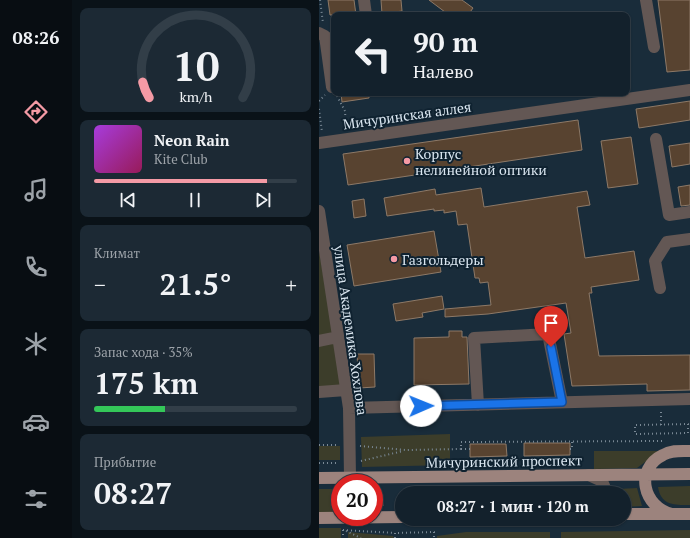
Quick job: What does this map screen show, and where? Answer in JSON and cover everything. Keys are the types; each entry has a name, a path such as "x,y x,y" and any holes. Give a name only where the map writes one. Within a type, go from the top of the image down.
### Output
{"main road":[{"path":"672,514 658,509 649,498 645,484 647,474 651,464 662,455 669,452 690,451"},
{"name":"Мичуринский проспект","path":"383,478 690,474"},
{"name":"Мичуринский проспект","path":"319,478 331,478"},
{"path":"631,514 690,514"},
{"path":"319,518 395,517"}],"street":[{"path":"364,0 366,12"},
{"path":"646,0 654,46"},
{"path":"322,34 331,76"},
{"name":"Мичуринская аллея","path":"322,142 690,90"},
{"path":"656,139 669,215 690,212"},
{"name":"улица Академика Хохлова","path":"319,211 349,408 350,474"},
{"path":"660,288 655,261 667,242 690,239"},
{"path":"478,405 474,338 549,334 562,402"},
{"path":"319,341 338,337"},
{"path":"319,392 346,390"},
{"path":"349,408 690,400"},
{"path":"589,475 602,482 604,486"}],"path":[{"path":"320,0 322,34"},
{"path":"337,96 345,111 347,139"},
{"path":"319,109 322,142"},
{"path":"688,424 688,433 660,434 635,434 635,425 688,424"},
{"path":"660,434 660,441"},
{"path":"461,449 461,442 667,441"},
{"path":"570,449 572,449 572,442"},
{"path":"319,445 350,445 406,450 470,449"},
{"path":"319,463 350,463 406,450"},
{"path":"343,530 395,533 434,532 434,538"},
{"path":"343,530 343,538"},
{"path":"343,530 361,538"},
{"path":"395,533 395,538"}],"green space":[{"path":"319,249 341,385 319,387"},
{"path":"450,434 450,465 362,467 361,437"},
{"path":"319,446 340,446 340,460 319,460"},
{"path":"594,451 660,451 637,468 594,469"},
{"path":"690,486 690,505 679,505 665,501 662,498 658,487"},
{"path":"631,488 637,488 642,506 631,507"},
{"path":"319,489 331,489 331,513 319,514"},
{"path":"319,528 341,528 341,538 319,538"},
{"path":"690,530 690,538 561,538 561,532"},
{"path":"348,532 393,536 394,538 348,538"},
{"path":"466,532 550,532 550,538 437,538 437,536"}],"building":[{"path":"328,0 354,0 356,12 331,12 330,15"},
{"path":"381,0 401,0 402,11 382,12"},
{"path":"429,0 462,0 473,8 470,12 445,12"},
{"path":"658,0 690,0 690,70 667,72"},
{"path":"341,96 369,96 369,98 342,102"},
{"path":"690,101 690,120 639,128 636,109"},
{"path":"578,120 582,150 348,185 343,154"},
{"path":"631,137 638,184 608,188 601,141"},
{"path":"690,143 690,164 672,167 669,146"},
{"path":"690,185 690,205 681,206 678,187"},
{"path":"481,188 484,207 587,191 590,205 577,207 585,258 634,251 639,280 591,287 592,293 589,293 599,356 690,355 690,390 647,391 647,384 572,386 564,334 571,333 566,303 488,314 445,317 445,309 491,305 488,282 480,283 479,278 475,278 467,224 458,225 456,211 444,213 444,210 434,211 434,209 387,216 384,198 435,189 436,195"},
{"path":"364,199 366,216 354,218 352,201"},
{"name":"Газгольдеры","path":"434,231 441,272 354,286 347,245"},
{"path":"442,296 444,309 422,313 423,317 396,321 393,304"},
{"path":"449,331 462,331 462,337 467,337 469,384 414,385 414,338 449,337"},
{"path":"357,354 374,354 375,387 359,388"},
{"path":"524,443 570,443 570,455 524,456"},
{"path":"470,444 506,444 507,456 470,457"}],"place":[{"name":"Корпус нелинейной оптики","path":"407,161"},
{"name":"Газгольдеры","path":"394,259"}],"route":[{"path":"421,406 562,402 551,347"}]}
